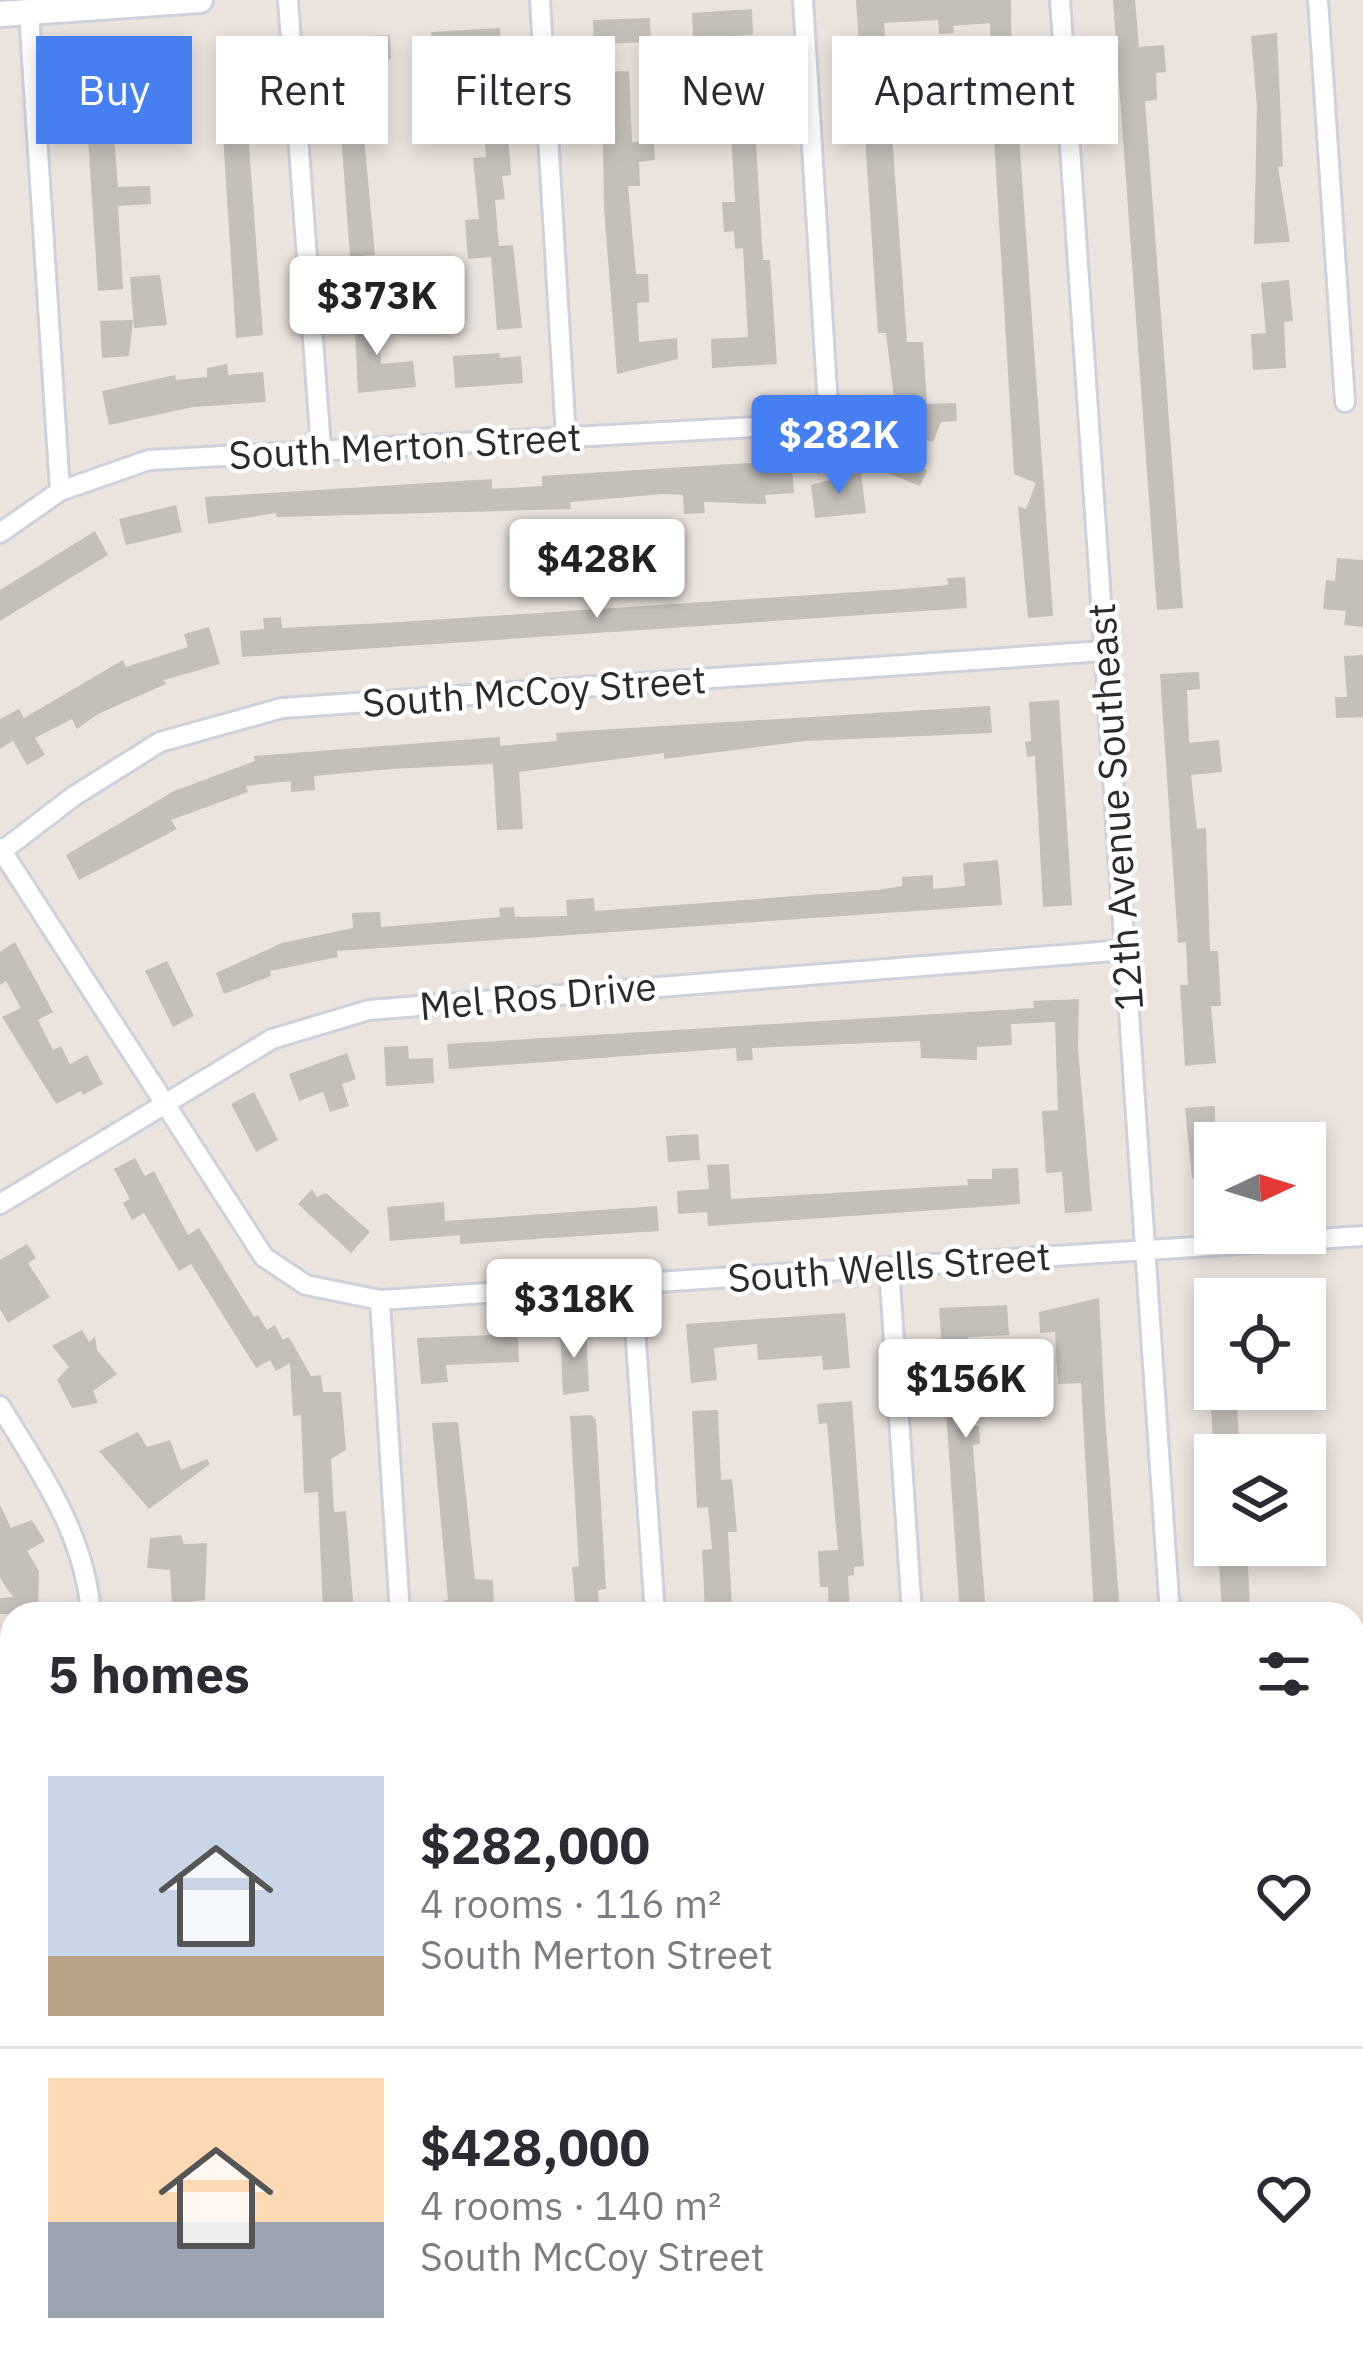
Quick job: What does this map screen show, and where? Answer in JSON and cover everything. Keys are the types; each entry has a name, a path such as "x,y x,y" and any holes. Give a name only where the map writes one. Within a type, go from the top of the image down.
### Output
{"street":[{"path":"0,14 200,0"},
{"path":"288,0 321,448"},
{"path":"540,0 566,438"},
{"name":"South Merton Street","path":"0,533 60,491 149,460 829,423 802,0"},
{"name":"12th Avenue Southeast","path":"1060,0 1169,1602"},
{"path":"1318,0 1345,402"},
{"path":"29,12 60,491"},
{"name":"South McCoy Street","path":"1,850 74,796 160,742 282,708 1104,652"},
{"name":"South Wells Street","path":"1,850 264,1257 306,1285 380,1300 1363,1236"},
{"name":"Mel Ros Drive","path":"0,1204 272,1039 369,1010 1125,950"},
{"path":"889,1267 911,1602"},
{"path":"632,1284 654,1602"},
{"path":"380,1300 399,1602"},
{"path":"0,1406 78,1544 89,1602"}],"building":[{"path":"856,0 1011,0 1011,36 990,36 990,23 953,26 954,33 939,34 938,20 884,23 885,36 858,36"},
{"path":"1113,0 1135,0 1139,47 1164,45 1166,72 1156,73 1157,100 1145,101 1183,608 1157,610"},
{"path":"752,9 753,35 693,36 692,13"},
{"path":"650,18 651,36 639,36 639,42 615,43 615,36 594,36 593,20"},
{"path":"500,28 501,36 431,36 431,32"},
{"path":"1277,33 1283,166 1278,167 1290,242 1254,244 1257,107 1251,36"},
{"path":"629,71 632,142 654,144 655,160 639,162 640,186 628,186 636,274 648,274 649,302 637,303 639,342 677,338 678,359 617,374 603,144 615,144 615,72"},
{"path":"88,144 115,144 118,187 150,186 151,204 118,206 123,289 98,291"},
{"path":"224,144 249,144 263,335 236,338"},
{"path":"342,144 365,144 375,255 350,257"},
{"path":"485,144 509,144 511,175 502,176 505,199 495,200 499,246 513,245 522,328 497,330 491,257 468,259 465,220 479,219 473,158 486,157"},
{"path":"732,144 756,144 763,260 770,260 777,364 712,368 711,339 748,337 743,248 735,249 734,231 724,232 722,202 735,202"},
{"path":"866,144 893,144 907,342 923,342 927,404 956,403 957,421 941,422 933,442 921,438 911,464 927,470 920,486 880,470 908,397 894,398 886,333 878,333"},
{"path":"994,144 1020,144 1053,616 1028,618 1018,506 1026,509 1036,483 1014,474"},
{"path":"160,275 167,325 134,328 130,277"},
{"path":"1289,280 1293,321 1284,322 1286,368 1253,370 1251,334 1266,333 1261,283"},
{"path":"378,309 381,364 413,361 416,387 358,393 354,310"},
{"path":"133,320 129,356 102,358 100,321"},
{"path":"499,353 500,358 521,356 523,383 455,388 453,356"},
{"path":"227,364 228,375 263,372 266,402 193,407 109,425 102,391 175,375 176,380 207,377 207,368"},
{"path":"764,462 764,470 792,468 794,493 765,495 766,504 704,502 705,513 684,514 683,495 663,494 570,502 571,509 276,517 276,513 208,524 205,497 492,479 492,489 542,486 542,476"},
{"path":"861,472 866,513 815,518 811,485"},
{"path":"176,505 182,532 126,545 119,519"},
{"path":"95,531 108,555 0,621 0,590"},
{"path":"1337,558 1363,560 1363,627 1344,625 1346,611 1323,609 1326,580 1335,581"},
{"path":"965,577 967,608 242,657 240,631 264,629 263,618 281,617 282,628 384,623 903,589 948,585 947,578"},
{"path":"209,627 220,664 164,680 166,684 98,714 77,729 72,719 35,738 45,755 27,765 13,741 0,749 0,719 19,709 24,718 123,660 126,667 188,647 184,634"},
{"path":"1363,655 1363,717 1336,718 1335,697 1347,697 1344,656"},
{"path":"1199,672 1200,689 1187,690 1189,743 1219,740 1222,772 1191,775 1197,829 1206,828 1210,951 1218,951 1221,1006 1211,1006 1216,1063 1185,1066 1180,985 1188,985 1186,942 1178,943 1160,674"},
{"path":"1059,700 1072,905 1043,907 1035,756 1027,757 1025,742 1031,741 1029,702"},
{"path":"990,706 992,733 805,741 519,772 523,829 497,830 493,764 391,769 314,776 315,790 291,792 291,781 246,786 248,792 171,820 177,829 79,880 66,855 174,791 255,761 254,756 500,737 500,746 557,741 556,733"},
{"path":"998,860 1002,905 337,951 338,957 270,971 271,976 224,994 216,973 282,943 353,928 352,913 380,912 381,927 500,917 499,908 514,907 515,917 567,916 566,900 594,898 595,911 878,890 902,886 902,877 933,875 933,889 965,886 963,863"},
{"path":"15,942 53,1012 38,1020 53,1050 61,1046 70,1064 87,1055 103,1084 83,1095 81,1091 56,1104 2,1017 21,1008 6,981 0,985 0,952"},
{"path":"167,961 194,1016 173,1027 145,971"},
{"path":"1079,999 1078,1048 1092,1211 1065,1213 1062,1172 1046,1173 1042,1111 1058,1110 1055,1022 1011,1024 1012,1045 977,1047 977,1060 921,1058 920,1041 752,1048 753,1060 737,1061 736,1048 449,1069 447,1044 1034,1008 1033,1001"},
{"path":"408,1046 409,1059 433,1058 434,1083 386,1086 384,1047"},
{"path":"347,1053 356,1079 342,1084 349,1106 330,1112 323,1092 299,1101 289,1074"},
{"path":"254,1092 278,1140 256,1152 231,1104"},
{"path":"1215,1106 1215,1122 1194,1122 1194,1178 1192,1178 1185,1108"},
{"path":"698,1134 700,1160 668,1162 666,1136"},
{"path":"135,1158 145,1176 154,1171 188,1235 199,1228 254,1317 258,1315 267,1330 275,1325 283,1340 289,1337 311,1376 321,1375 323,1392 341,1392 346,1450 331,1459 334,1512 346,1511 353,1602 323,1602 318,1492 304,1493 301,1415 293,1416 290,1363 276,1371 270,1360 256,1368 191,1264 179,1271 144,1213 132,1220 123,1203 130,1199 114,1169"},
{"path":"729,1164 731,1199 968,1185 967,1179 992,1179 992,1169 1018,1168 1020,1204 708,1226 707,1212 678,1214 677,1191 709,1189 707,1165"},
{"path":"312,1189 317,1197 326,1193 370,1232 351,1253 298,1204"},
{"path":"444,1202 445,1221 657,1206 659,1231 460,1244 460,1235 390,1241 387,1207"},
{"path":"27,1244 36,1258 28,1263 50,1297 8,1323 0,1309 0,1260"},
{"path":"1099,1298 1119,1602 1093,1602 1081,1383 1058,1384 1055,1332 1040,1333 1039,1312"},
{"path":"1007,1305 1009,1335 968,1337 972,1426 979,1426 980,1444 973,1445 985,1602 959,1602 939,1308"},
{"path":"845,1313 850,1368 823,1370 822,1356 758,1360 757,1344 714,1348 717,1380 691,1383 686,1324"},
{"path":"586,1328 589,1391 563,1395 560,1330"},
{"path":"82,1330 89,1342 95,1337 97,1350 117,1374 93,1391 98,1403 72,1408 57,1380 69,1367 52,1346"},
{"path":"518,1334 519,1362 446,1365 448,1382 421,1384 417,1338"},
{"path":"852,1401 864,1566 854,1567 854,1575 848,1576 849,1602 829,1602 828,1587 820,1587 818,1551 838,1550 827,1423 819,1424 817,1404"},
{"path":"718,1410 721,1480 732,1479 737,1532 728,1532 732,1602 705,1602 702,1550 712,1549 708,1507 697,1508 692,1411"},
{"path":"1211,1410 1237,1410 1239,1434 1213,1434"},
{"path":"591,1415 596,1420 606,1589 598,1590 599,1602 575,1602 572,1567 579,1566 570,1416"},
{"path":"458,1422 475,1579 493,1580 494,1602 443,1602 448,1600 432,1423"},
{"path":"138,1432 147,1447 170,1440 181,1470 207,1459 210,1464 149,1509 99,1451"},
{"path":"0,1505 11,1528 32,1520 45,1541 27,1551 39,1571 38,1602 0,1602 0,1598 13,1597 0,1578"},
{"path":"181,1535 184,1544 207,1543 205,1600 172,1602 170,1570 147,1568 150,1538"},
{"path":"1219,1566 1248,1566 1250,1602 1221,1602"}]}
